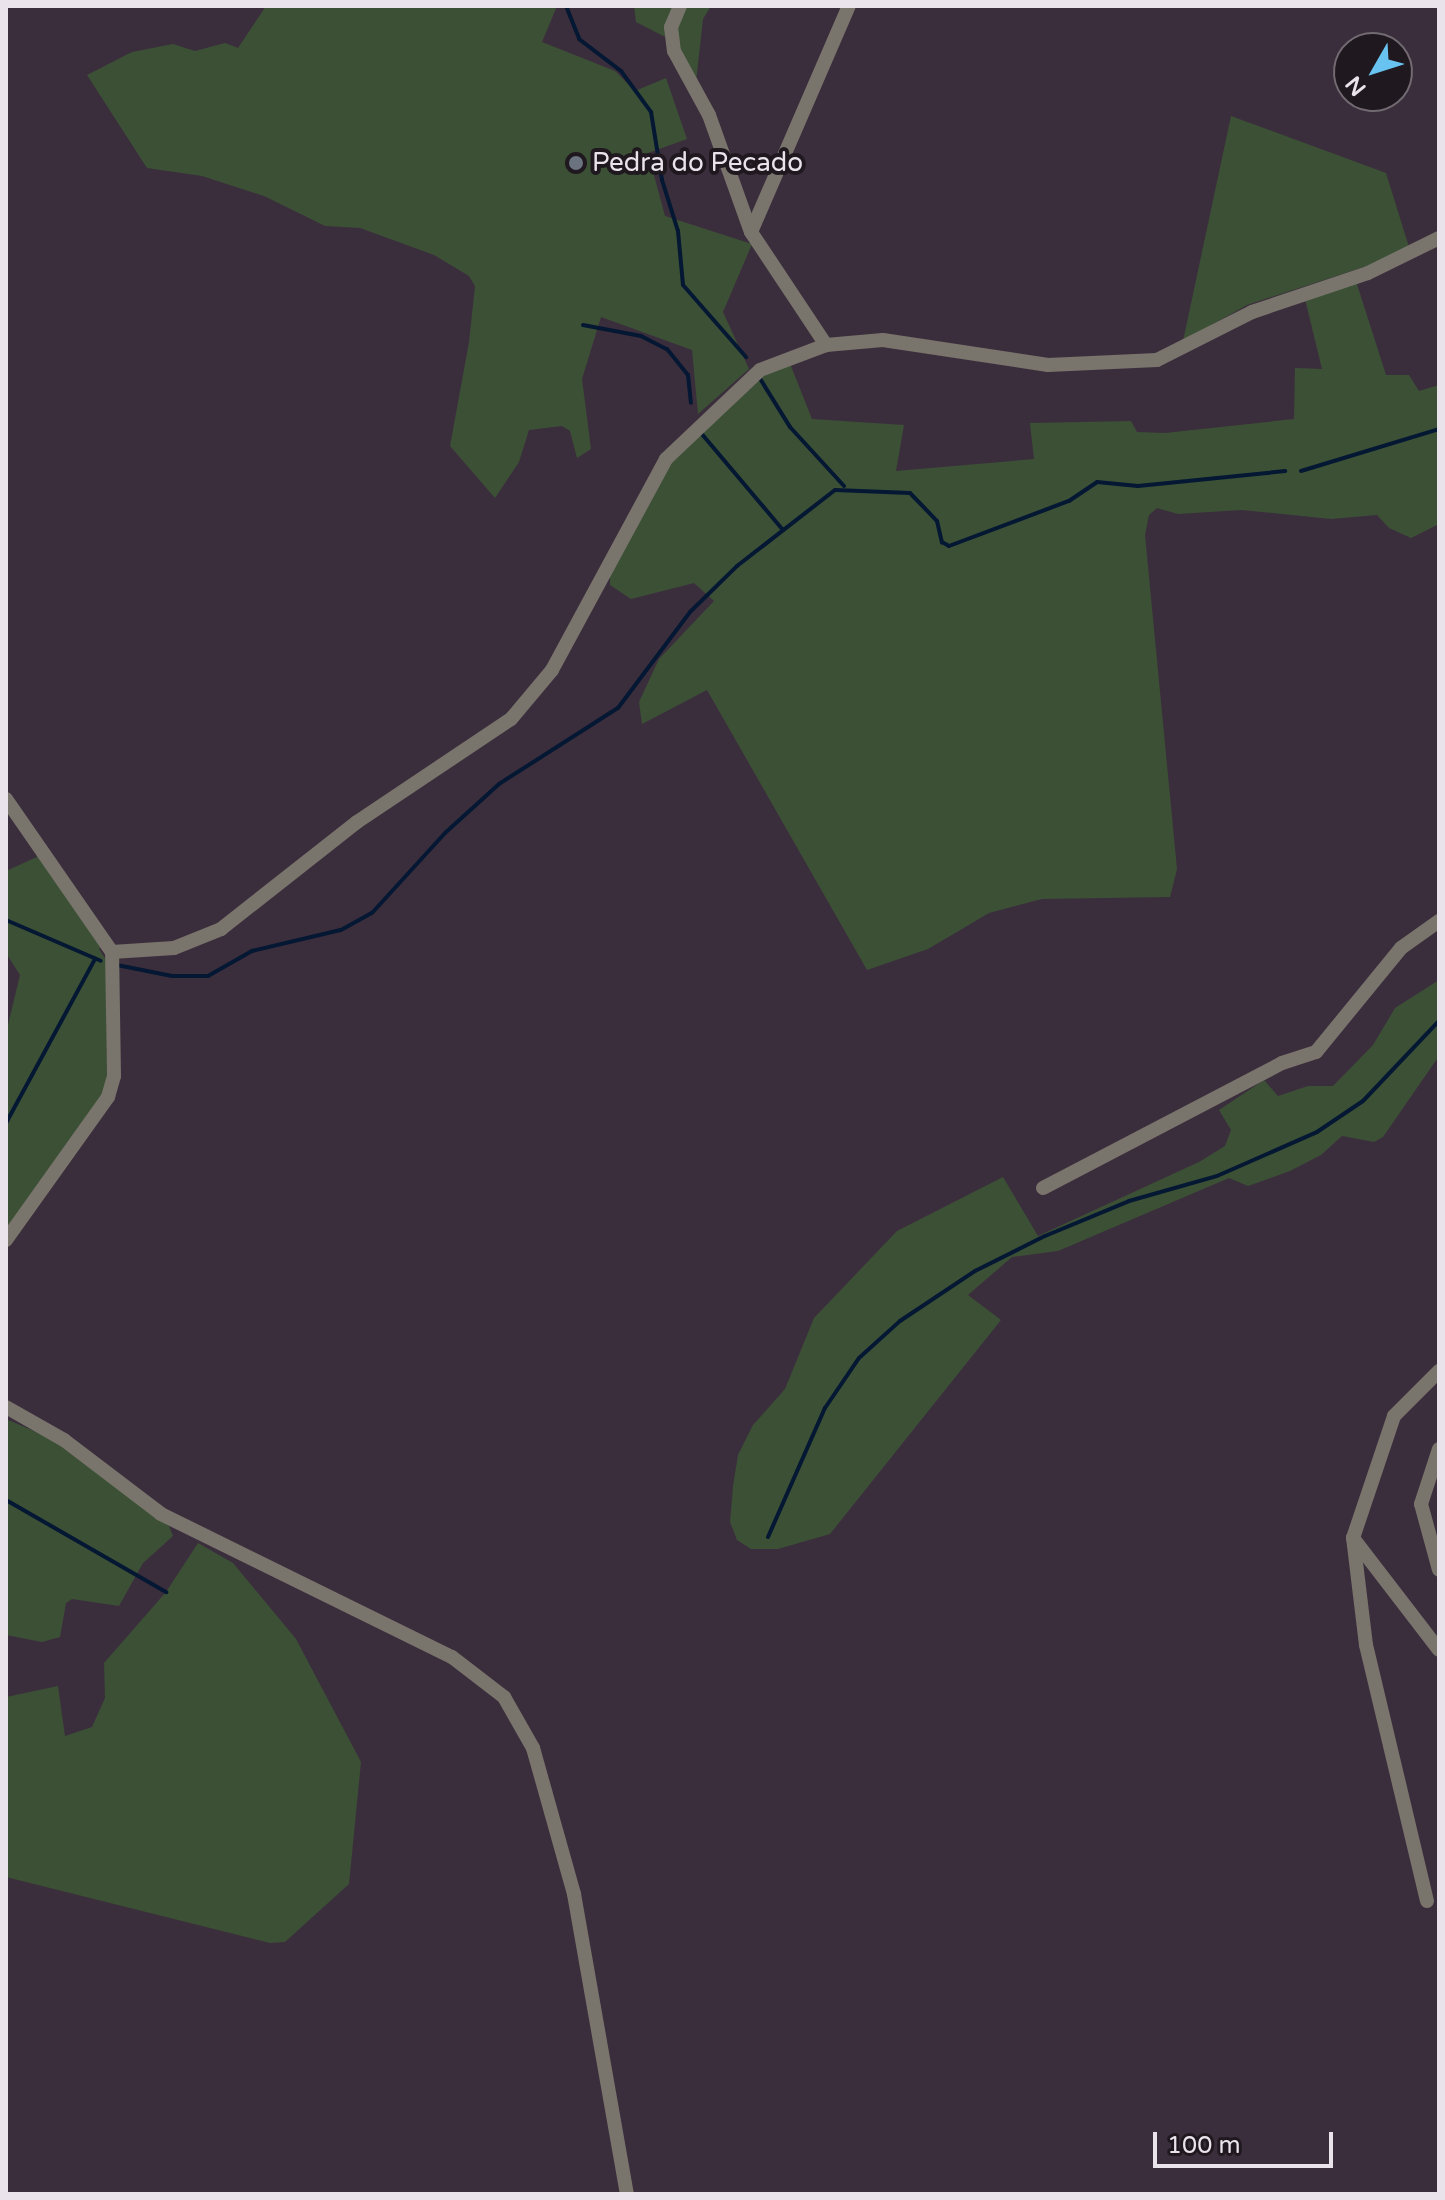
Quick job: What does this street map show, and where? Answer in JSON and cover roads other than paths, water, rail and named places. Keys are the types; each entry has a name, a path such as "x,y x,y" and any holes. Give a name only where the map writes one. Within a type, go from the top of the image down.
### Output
{"street":[{"path":"680,6 671,27 674,51 709,115 751,232 826,345"},
{"path":"751,232 849,6"},
{"path":"112,952 174,948 210,936 357,822 500,728 552,670 666,459 760,370 826,345 897,341 1048,365 1157,360 1252,312 1368,273 1439,238"},
{"path":"6,799 112,952 114,1076 108,1097 6,1240"},
{"path":"1043,1188 1282,1063 1316,1052 1401,948 1439,921"},
{"path":"1427,1901 1366,1645 1353,1538 1394,1416 1439,1371"},
{"path":"6,1407 64,1440 161,1514 452,1657 504,1697 533,1748 574,1894 627,2194"},
{"path":"1439,1449 1421,1504 1439,1570"},
{"path":"1353,1538 1439,1650"}],"waterway":[{"path":"566,6 579,39 621,71 651,112 662,180 678,231 683,285 746,357"},
{"path":"583,325 641,336 667,349 688,375 691,403"},
{"path":"759,377 790,427 844,486"},
{"path":"1301,471 1439,429"},
{"path":"701,433 783,530"},
{"path":"117,965 172,976 208,976 252,951 341,930 372,913 445,833 499,784 618,708 690,612 737,566 835,490 910,493 937,521 942,542 949,546 1069,501 1097,482 1138,486 1285,471"},
{"path":"6,920 101,961"},
{"path":"6,1123 95,959"},
{"path":"768,1537 825,1408 859,1358 900,1321 975,1271 1045,1236 1129,1201 1217,1176 1317,1132 1363,1101 1439,1021"},
{"path":"6,1500 166,1592"}],"place":[{"name":"Pedra do Pecado","path":"576,163"}]}
